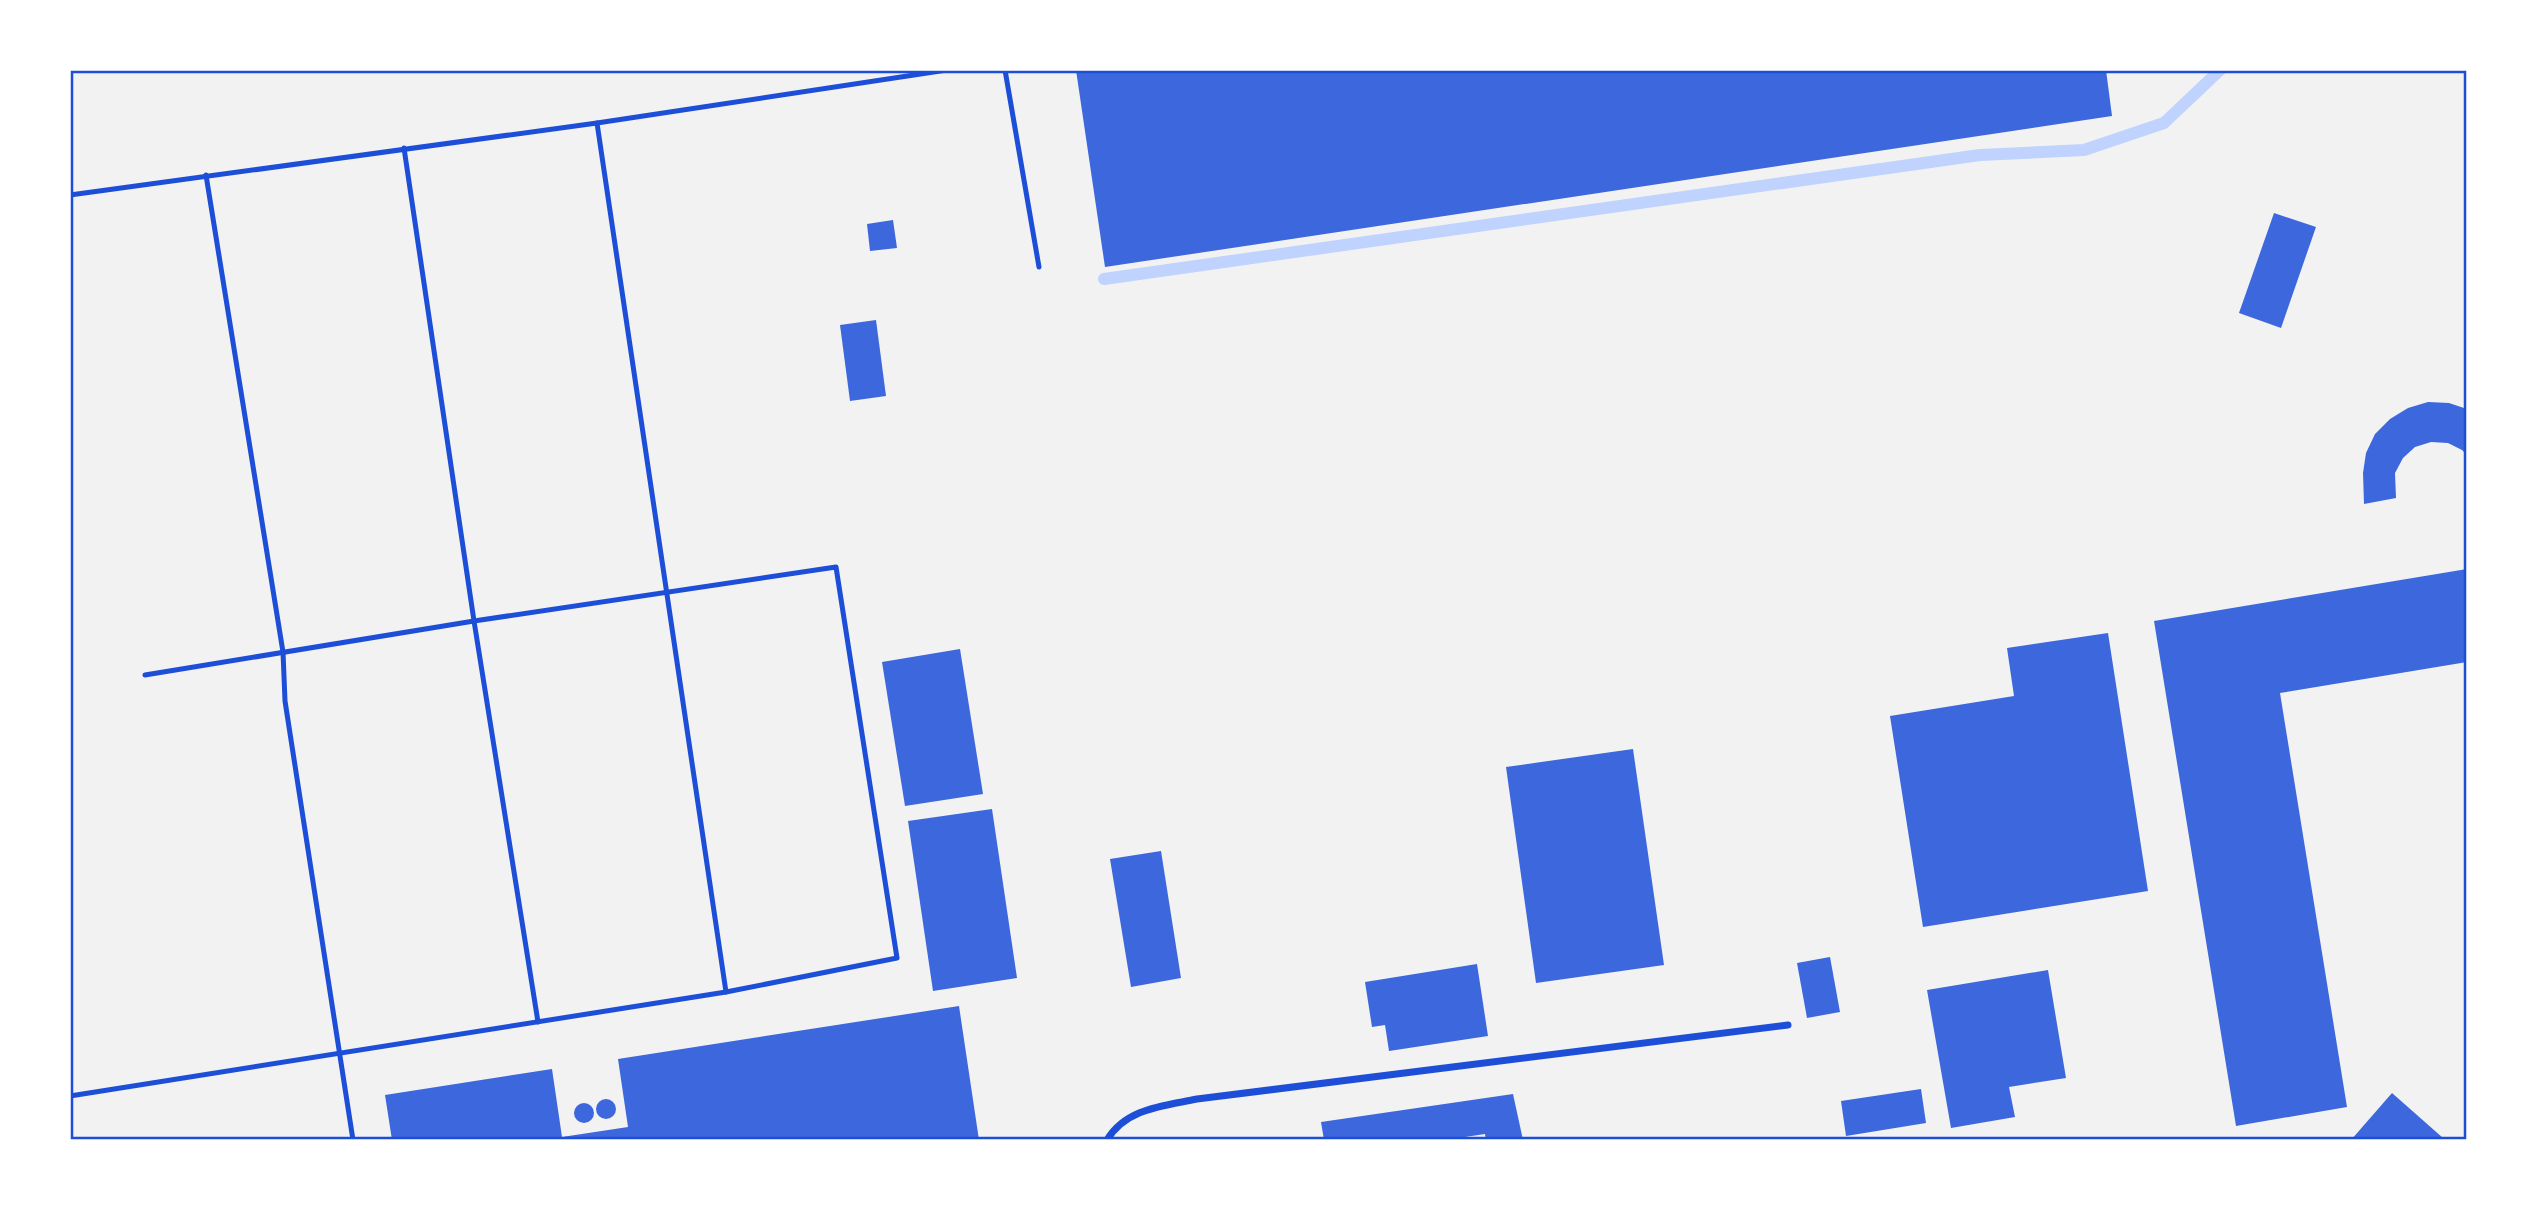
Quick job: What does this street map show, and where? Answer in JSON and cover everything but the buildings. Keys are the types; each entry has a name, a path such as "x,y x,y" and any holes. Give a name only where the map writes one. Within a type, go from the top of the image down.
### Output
{"street":[{"path":"1107,1140 1115,1127 1139,1112 1197,1099 1788,1025"}],"lane":[{"path":"70,195 597,123 947,70"},
{"path":"1005,70 1039,267"},
{"path":"597,123 726,992"},
{"path":"404,148 474,621 538,1022"},
{"path":"206,175 283,652 285,701 353,1140"},
{"path":"70,1096 726,992 897,958 836,567 145,674"}],"waterway":[{"path":"1104,279 1980,155 2084,150 2164,123 2220,70"}]}
